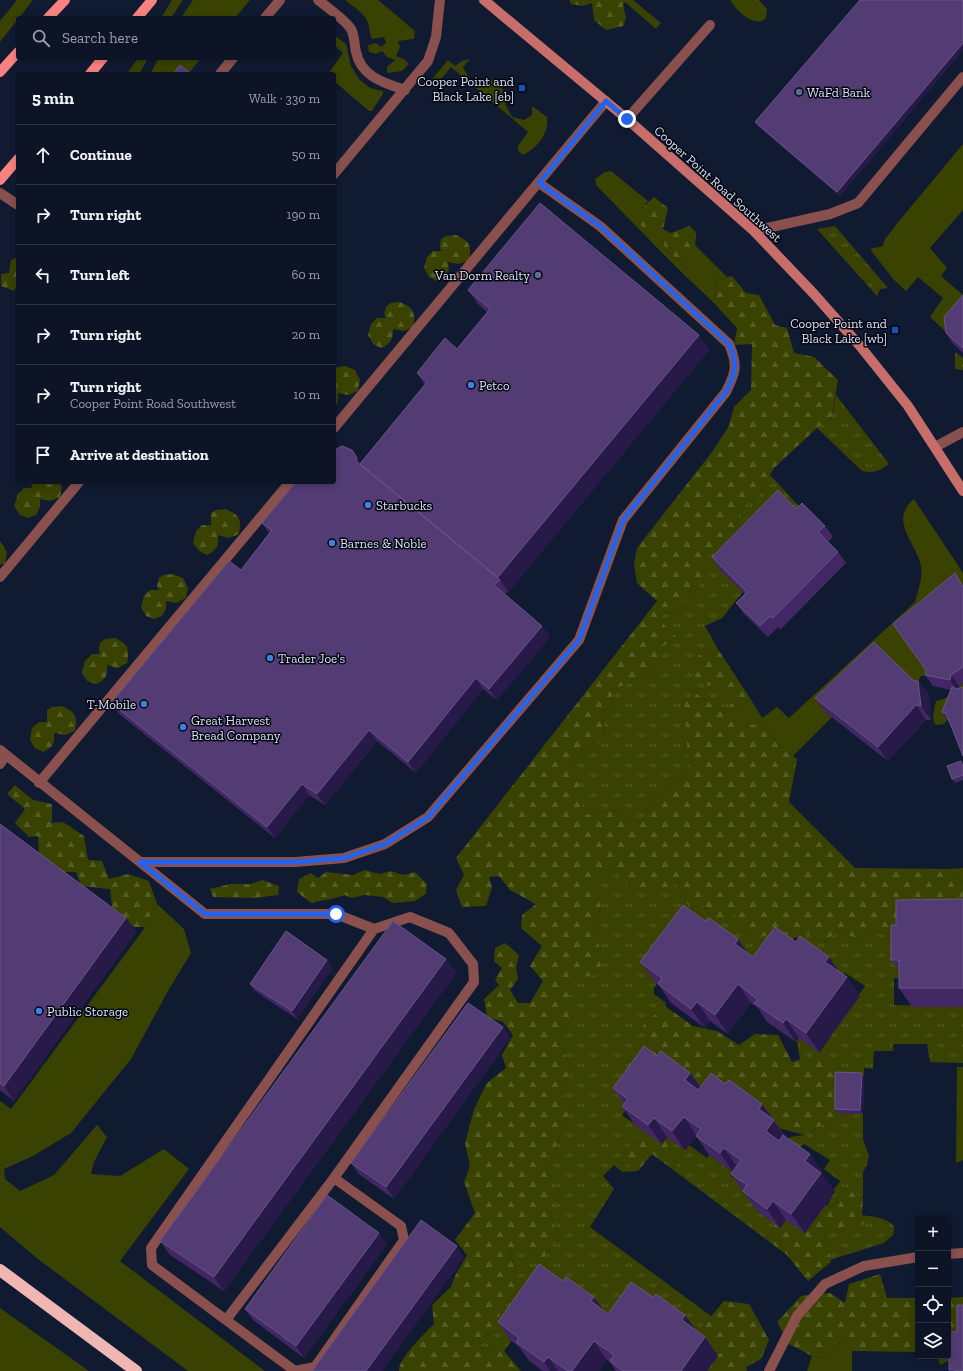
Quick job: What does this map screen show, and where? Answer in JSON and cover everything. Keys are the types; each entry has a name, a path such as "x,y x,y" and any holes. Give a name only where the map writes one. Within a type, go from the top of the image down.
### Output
{"highway":[{"path":"0,1270 136,1371"}],"main road":[{"path":"50,16 65,0"},
{"path":"139,16 152,0"},
{"name":"Cooper Point Road Southwest","path":"484,0 606,101 754,231 814,294 860,346 908,406 963,491"},
{"path":"0,72 16,54"},
{"path":"92,72 101,60"},
{"path":"0,180 16,161"}],"lane":[{"path":"267,16 280,0"},
{"path":"318,0 350,28 356,43 355,52 360,63 368,73 376,80 405,90"},
{"path":"336,172 428,61 436,37 440,0"},
{"path":"627,119 710,25"},
{"path":"222,72 231,60"},
{"path":"754,231 830,214 858,203 963,77"},
{"path":"336,426 606,101"},
{"path":"140,862 295,862 344,858 385,844 428,817 579,640 623,520 726,392 734,377 736,359 729,344 600,226 539,183"},
{"path":"0,193 16,204"},
{"path":"935,447 963,432"},
{"path":"0,577 77,484"},
{"path":"39,783 288,484"},
{"path":"0,764 3,752 39,783 205,914 336,914 374,929"},
{"path":"226,1320 334,1178 474,982 472,964 449,933 410,916 374,929 151,1248 152,1265 226,1320 295,1371 315,1368 404,1240 401,1226 334,1178"},
{"path":"951,1254 963,1253"},
{"path":"769,1371 797,1316 825,1284 864,1266 915,1258"}],"green space":[{"path":"17,0 33,0 20,16 16,16 16,22 0,42 0,21"},
{"path":"172,0 183,0 172,16 162,16"},
{"path":"193,0 250,0 237,16 182,16"},
{"path":"345,0 378,0 415,31 414,39 398,41 400,47 396,56 404,59 409,64 402,71 387,73 387,67 395,60 387,57 382,51 376,54 369,52 368,45 376,43 381,47 386,43 384,37 372,39 368,23 364,16"},
{"path":"569,0 627,0 623,5 626,18 623,26 606,30 594,20 592,3 583,6 571,4"},
{"path":"627,0 633,0 661,23 656,29 625,2"},
{"path":"730,0 759,0 767,9 766,18 762,21 757,21 748,18 736,8"},
{"path":"336,36 346,44 351,66 359,79 370,88 383,91 383,94 372,111 369,111 336,83 336,72 329,72 343,53 336,47"},
{"path":"470,59 463,67 470,80 482,83 490,78 511,97 505,104 512,117 524,120 532,115 532,106 547,117 546,129 538,144 523,155 518,151 518,146 528,132 451,67 438,83 433,81 433,78 448,60 455,66 462,61"},
{"path":"137,60 147,60 140,72 128,72"},
{"path":"158,60 199,60 190,72 151,72"},
{"path":"963,144 963,210 930,248 947,268 941,276 963,295 963,316 946,332 930,317 943,298 918,277 906,291 893,279 870,249 883,246 885,239"},
{"path":"611,171 648,201 641,209 641,226 651,229 663,236 665,250 682,262 693,259 695,245 727,277 716,280 714,303 674,265 596,185 595,179 605,172"},
{"path":"654,197 668,208 663,229 671,233 689,226 696,232 694,259 682,262 665,250 641,226 641,209"},
{"path":"835,226 888,288 880,289 877,296 817,229"},
{"path":"456,235 464,239 470,247 469,260 459,264 448,262 449,270 445,277 437,281 429,277 424,268 427,257 433,251 441,251 441,239 446,236"},
{"path":"16,258 16,286 14,291 1,286 1,274 9,273 11,260"},
{"path":"732,276 746,293 759,295 775,325 787,328 794,353 814,357 838,380 831,420 817,428 774,468 759,495 740,508 731,543 704,557 704,579 684,606 657,617 677,638 660,648 655,671 613,690 611,705 603,712 604,741 583,749 569,770 585,792 582,815 615,810 641,824 649,801 665,792 689,771 684,705 694,692 724,713 733,701 718,691 721,684 705,686 692,674 698,655 719,651 750,698 737,713 762,725 780,746 797,759 789,802 855,868 947,869 963,883 963,910 899,938 872,931 861,940 837,931 825,942 797,929 778,938 750,934 735,915 717,925 704,906 689,907 675,881 660,893 629,888 613,868 593,884 601,907 594,930 601,951 600,974 570,979 575,992 566,999 574,1017 558,1041 572,1069 562,1089 570,1111 547,1170 558,1193 551,1214 559,1238 543,1258 525,1249 509,1250 517,1275 517,1293 499,1308 500,1329 478,1339 480,1347 504,1351 521,1371 399,1371 407,1353 434,1324 432,1305 451,1287 455,1276 467,1255 455,1240 475,1213 464,1182 470,1166 465,1143 474,1109 487,1083 506,1068 502,1055 513,1035 503,1022 487,1017 484,999 499,985 495,980 502,968 494,961 495,948 505,943 519,955 516,968 518,979 510,990 518,1003 530,1003 543,981 530,966 542,946 521,928 522,915 536,904 510,890 499,876 489,877 492,887 486,906 462,907 456,890 464,875 456,858 657,601 637,583 634,564 637,548 712,452 729,426 734,407 751,390 752,344 734,345 737,328 714,303 716,280"},
{"path":"400,302 408,306 413,312 413,327 404,331 393,329 391,341 381,348 373,344 368,335 371,324 377,318 386,318 384,314 386,307 390,303"},
{"path":"955,352 963,358 963,370 955,369"},
{"path":"345,366 355,370 360,380 358,391 348,395 338,393 338,401 336,405 336,368"},
{"path":"836,395 889,464 877,471 862,471 817,428 831,420"},
{"path":"770,475 808,516 720,569 743,592 722,618 705,626 719,651 698,655 733,701 724,713 694,692 689,771 665,792 649,801 641,824 615,810 582,815 569,770 583,749 604,741 603,712 611,705 613,690 655,671 659,648 657,617 684,606 704,579 704,557 731,543 740,508 759,495"},
{"path":"31,484 60,484 62,487 60,497 50,501 40,499 40,507 36,515 28,518 20,515 14,506 18,494 24,488 32,488"},
{"path":"914,499 963,573 963,585 901,635 929,674 920,677 917,687 832,717 793,756 780,746 762,725 742,724 737,713 750,698 762,718 777,707 789,718 915,602 921,580 921,566 903,523 903,515 907,507"},
{"path":"226,509 234,513 240,521 239,534 229,538 218,535 218,545 213,551 207,555 199,551 193,543 196,531 202,525 211,525 211,513 216,510"},
{"path":"0,541 7,552 5,563 0,565"},
{"path":"173,574 183,578 188,588 186,598 176,603 166,601 166,609 162,616 154,619 146,616 141,607 144,596 150,590 159,590 157,586 159,578 163,575"},
{"path":"115,638 123,642 127,648 127,663 118,668 107,665 106,677 96,684 87,681 82,672 85,661 92,654 100,654 100,643 105,639"},
{"path":"963,683 963,700 944,724 937,725 934,723 933,716 936,701 946,698 955,690 958,691 959,686"},
{"path":"62,706 70,710 76,718 75,731 65,735 54,733 53,745 43,752 35,748 30,740 32,728 39,722 47,722 47,710 52,707"},
{"path":"15,785 33,800 52,804 52,823 63,822 84,836 88,860 102,861 109,879 128,874 149,881 157,904 145,927 134,927 113,913 110,889 81,886 76,872 61,872 39,857 38,836 29,837 15,823 25,809 7,794"},
{"path":"613,868 675,881 689,907 704,906 717,925 735,914 750,934 797,929 825,942 837,931 861,940 872,931 899,938 904,979 894,978 894,1005 963,1007 963,1063 930,1062 927,1044 893,1044 893,1051 874,1051 873,1069 864,1068 864,1077 838,1076 815,1055 800,1060 797,1041 799,1038 820,1052 865,986 845,973 842,976 815,951 795,937 766,976 657,983 654,988 654,994 666,1003 647,1050 628,1108 622,1115 643,1130 628,1164 638,1171 622,1172 614,1165 603,1176 614,1189 590,1227 711,1316 702,1327 722,1352 715,1354 622,1333 553,1283 504,1351 480,1347 478,1339 500,1329 499,1308 517,1275 509,1249 525,1249 543,1258 559,1238 551,1214 558,1193 547,1170 570,1111 562,1089 572,1069 558,1041 574,1017 565,999 569,979 601,951 594,930 601,907 592,884"},
{"path":"963,868 963,883 947,869"},
{"path":"365,870 379,874 391,871 403,875 415,872 427,884 426,894 415,901 393,903 383,897 365,895 351,898 345,895 311,903 297,892 299,879 311,873 318,878 326,872 353,875"},
{"path":"263,880 279,886 278,895 255,898 213,897 210,889 230,884 250,884"},
{"path":"157,904 184,929 191,953 168,991 131,1059 71,1133 33,1156 4,1169 5,1179 20,1191 54,1175 97,1125 107,1137 94,1162 91,1174 120,1176 164,1149 189,1169 120,1261 265,1371 188,1371 38,1259 0,1227 0,1101 11,1109 143,930"},
{"path":"665,1006 693,1026 717,1031 739,1045 755,1034 778,1035 792,1062 815,1055 838,1073 838,1116 804,1135 753,1121 699,1115 647,1050 643,1025"},
{"path":"957,1067 963,1067 963,1160 956,1163"},
{"path":"838,1113 863,1114 863,1139 869,1156 867,1165 863,1172 863,1199 845,1188 832,1207 827,1206 834,1192 833,1191 840,1181 824,1169 830,1160 804,1144 796,1151 789,1140 790,1137 804,1135 838,1116"},
{"path":"643,1130 663,1135 677,1166 672,1169 652,1154 638,1171 628,1164 630,1139"},
{"path":"667,1137 685,1150 689,1145 707,1158 709,1155 733,1172 731,1176 748,1188 756,1210 775,1224 767,1240 672,1169 677,1166 665,1140"},
{"path":"845,1188 863,1199 862,1215 864,1224 845,1232 824,1229 831,1262 808,1281 787,1255 767,1240 778,1218 812,1202 832,1207"},
{"path":"862,1215 879,1218 891,1223 894,1226 893,1235 884,1243 830,1260 824,1228 845,1232"},
{"path":"880,1274 887,1298 915,1298 915,1352 852,1351 843,1340 822,1358 812,1356 789,1344 777,1322 801,1296 830,1293 845,1303 849,1284"},
{"path":"963,1297 963,1342 957,1356 940,1365 938,1359 951,1359 951,1298"},
{"path":"724,1301 749,1304 769,1340 761,1359 746,1367 747,1371 697,1371 703,1360 722,1352 702,1327"},
{"path":"0,1308 89,1371 0,1371"},
{"path":"843,1340 852,1351 852,1371 807,1371 812,1356 822,1358"}],"building":[{"path":"860,0 963,0 963,43 837,192 755,122"},
{"path":"180,65 189,72 175,72"},
{"path":"540,203 699,335 498,577 360,464 427,382 417,373 445,338 457,349 490,309 468,290"},
{"path":"963,295 963,348 946,333 944,317"},
{"path":"342,446 352,450 356,456 357,462 500,580 494,585 542,626 489,689 476,678 408,762 369,730 317,794 302,784 267,827 111,703 229,561 241,570 272,530 262,523 294,484 336,484 336,449"},
{"path":"778,490 796,509 802,503 825,526 818,532 838,552 773,618 770,616 760,626 736,603 747,592 712,557"},
{"path":"955,573 963,587 963,667 951,675 950,680 925,675 926,670 893,624"},
{"path":"874,642 914,681 918,681 921,706 916,705 878,747 815,698"},
{"path":"952,687 957,689 963,687 963,756 946,713 942,712"},
{"path":"961,761 963,766 963,775 952,779 947,766"},
{"name":"Public Storage","path":"0,824 126,918 4,1086 0,1083"},
{"path":"963,899 963,988 899,988 899,960 891,960 891,925 896,925 896,900"},
{"path":"683,905 705,921 709,918 738,939 735,944 753,957 775,927 796,942 800,936 829,957 825,962 847,977 806,1033 786,1019 783,1023 754,1003 758,1000 738,984 715,1015 697,1002 691,1009 658,984 662,978 640,962"},
{"path":"393,921 446,959 214,1277 160,1241"},
{"path":"286,931 327,960 292,1011 250,984"},
{"path":"468,1003 503,1027 386,1187 351,1163"},
{"path":"644,1046 657,1056 661,1051 690,1073 685,1080 698,1090 711,1073 725,1084 729,1080 762,1104 759,1109 774,1120 766,1131 779,1141 783,1135 810,1154 805,1161 821,1173 791,1214 773,1201 767,1209 743,1191 747,1185 731,1174 741,1160 724,1148 720,1153 696,1136 701,1129 684,1117 672,1131 654,1118 648,1125 622,1106 628,1099 613,1088"},
{"path":"835,1072 862,1073 860,1110 835,1109"},
{"path":"327,1195 379,1233 296,1346 245,1309"},
{"path":"421,1220 457,1246 366,1371 312,1371"},
{"path":"539,1264 563,1281 566,1277 594,1297 591,1301 608,1314 631,1282 653,1297 656,1294 685,1315 682,1320 705,1337 681,1371 623,1371 610,1361 614,1355 594,1341 572,1371 568,1371 548,1357 544,1362 516,1342 519,1338 498,1322"},
{"path":"957,1305 963,1305 963,1371 949,1370 949,1359 951,1359 951,1332 957,1332"}],"place":[{"name":"Cooper Point and Black Lake [eb]","path":"522,88"},
{"name":"WaFd Bank","path":"799,92"},
{"name":"Van Dorm Realty","path":"538,275"},
{"name":"Cooper Point and Black Lake [wb]","path":"895,330"},
{"name":"Petco","path":"471,385"},
{"name":"Starbucks","path":"368,505"},
{"name":"Barnes & Noble","path":"332,543"},
{"name":"Trader Joe's","path":"270,658"},
{"name":"T-Mobile","path":"144,704"},
{"name":"Great Harvest Bread Company","path":"183,727"},
{"name":"Public Storage","path":"39,1011"}],"route":[{"path":"336,914 205,914 140,862 295,862 344,858 385,844 428,817 579,640 623,520 726,392 734,377 736,359 729,344 600,226 539,183 606,101 627,119"}]}
